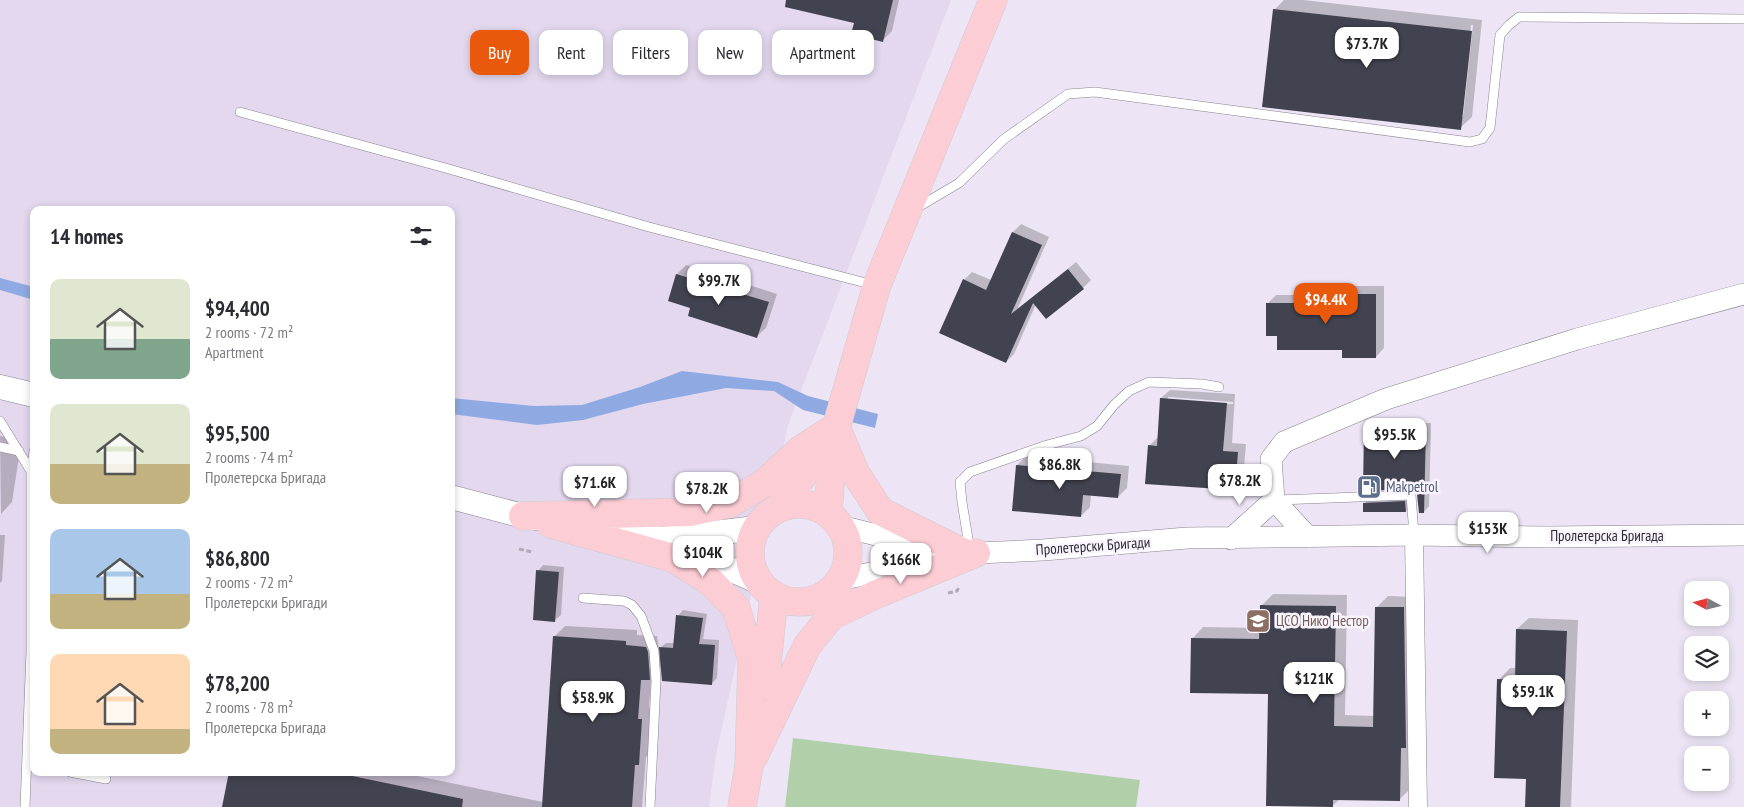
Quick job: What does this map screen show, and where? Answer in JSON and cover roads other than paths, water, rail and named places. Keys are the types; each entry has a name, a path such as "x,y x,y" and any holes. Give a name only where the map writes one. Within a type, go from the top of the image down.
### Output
{"main road":[{"path":"523,516 662,539 793,602 811,600 827,593 840,580 847,562 847,544 834,519 836,428 877,285 994,0"},
{"path":"0,387 30,394"},
{"path":"780,507 836,428"},
{"path":"523,516 690,512 731,503 766,482 800,450 836,428"},
{"path":"836,428 856,474 880,511 967,554"},
{"path":"455,498 673,558 710,582 736,608 752,659 749,766"},
{"path":"762,719 766,588 751,563 751,543 756,528 766,516 780,507 796,503 812,505 834,519"},
{"path":"662,539 756,528"},
{"path":"749,766 807,646 831,616 967,554"},
{"path":"742,807 749,766 762,719 795,644 811,600"}],"street":[{"path":"1308,537 1274,500 1271,459 1284,442 1386,399 1577,340 1744,294"},
{"path":"1231,539 1274,500"},
{"name":"Пролетерски Бригади","path":"834,519 967,554"},
{"path":"1414,535 1418,807"},
{"name":"Пролетерска Бригада","path":"1231,539 1414,535 1548,537 1744,535"},
{"name":"Пролетерски Бригади","path":"840,580 967,554 1043,550 1187,538 1231,539"}],"lane":[{"path":"907,214 959,183 1004,139 1068,94 1095,92 1470,142 1482,138 1490,128 1500,36 1508,25 1519,17 1744,19"},
{"path":"240,112 449,169 649,227 877,285"},
{"path":"967,554 960,482 970,472 1047,445 1081,436 1097,426 1114,405 1129,391 1149,382 1202,384 1219,387"},
{"path":"0,421 30,469"},
{"path":"0,447 19,450"},
{"path":"1274,500 1411,495 1414,535"},
{"path":"582,598 624,601 632,605 641,616 654,651 656,681 650,807"},
{"path":"25,807 30,766"},
{"path":"91,776 106,779"}],"water":[{"path":"0,278 30,286 30,299 0,290"},
{"path":"682,371 778,382 808,396 878,414 875,428 803,410 774,391 726,388 643,404 583,420 537,425 455,415 455,398 534,406 582,405 640,387"}],"place":[{"name":"Makpetrol","path":"1369,487"},
{"name":"ЦСО Нико Нестор","path":"1258,621"}]}
